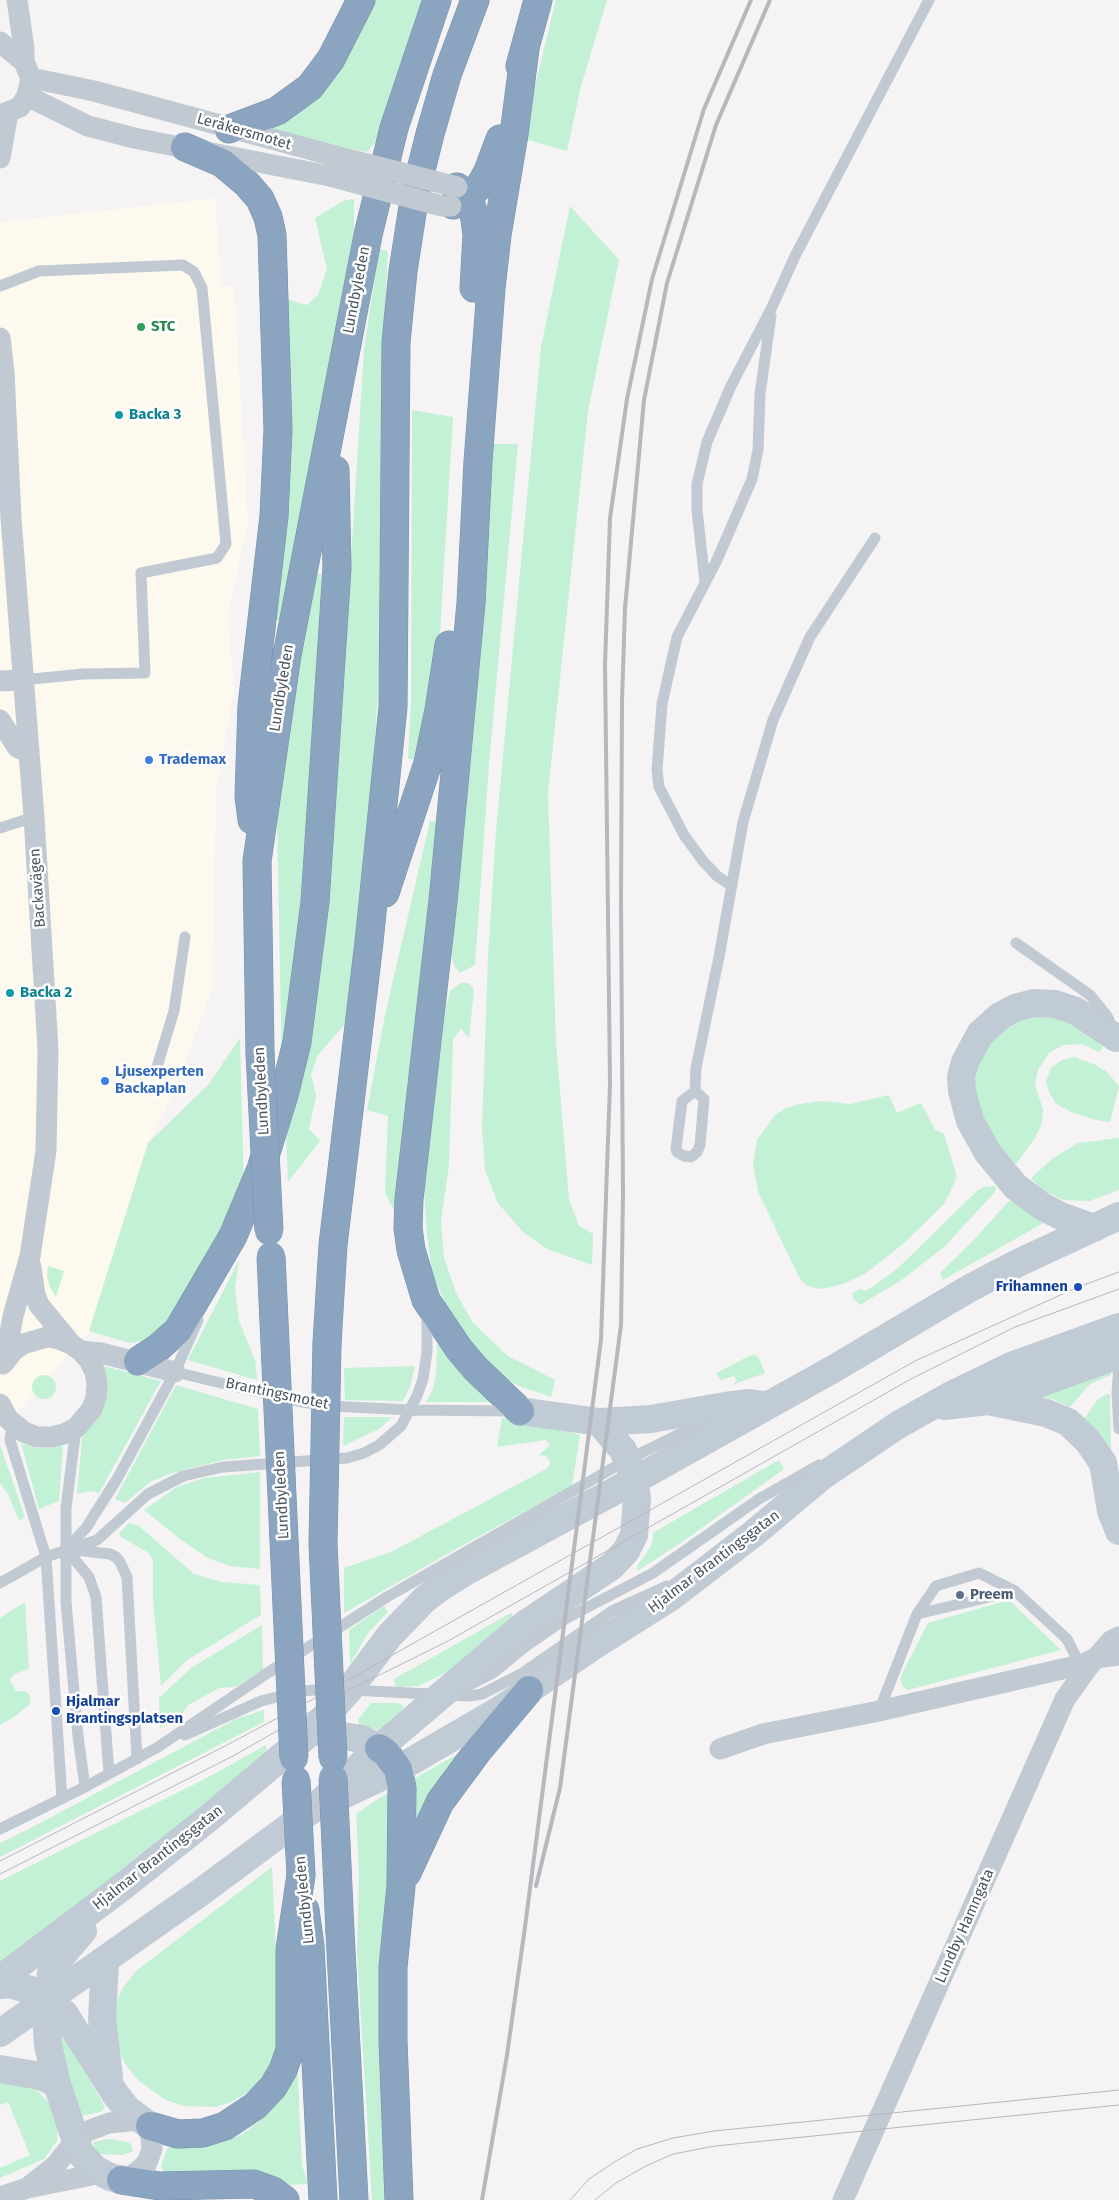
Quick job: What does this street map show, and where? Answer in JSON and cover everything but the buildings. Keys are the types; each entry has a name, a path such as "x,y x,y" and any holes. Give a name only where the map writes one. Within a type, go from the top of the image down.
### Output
{"highway":[{"path":"229,129 276,111 310,87 331,59 361,0"},
{"name":"Lundbyleden","path":"323,2200 300,1948 301,1875 260,1053 257,861 287,655 368,235 394,128 437,0"},
{"name":"Lundbyleden","path":"354,2200 340,1932 324,1544 327,1343 333,1245 369,942 393,707 396,342 403,271 414,194 448,75 475,0"},
{"path":"369,942 428,763 440,710 448,651 477,235 474,214 459,197 476,191 488,171 500,138 538,0"},
{"path":"520,1411 470,1362 426,1300 411,1250 408,1228 409,1199 444,901 471,603 478,462 491,288 497,235 514,134 524,49"},
{"path":"185,147 222,163 248,184 260,200 268,217 272,234 278,430 274,516 256,660 250,751 249,796 257,861"},
{"path":"138,1361 158,1348 178,1330 233,1236 261,1169 284,1096 297,1042 314,912 337,568 334,415"},
{"path":"401,1886 425,1830 440,1802 529,1690"},
{"path":"379,1748 386,1753 398,1769 402,1801 401,1886 393,1966 393,2040 399,2200"},
{"path":"145,2123 178,2134 203,2133 225,2126 242,2116 255,2106 272,2087 283,2070 290,2050 300,1948"},
{"path":"112,2177 160,2186 254,2184 274,2191 285,2200"}],"main road":[{"path":"1094,1228 1063,1217 1043,1207 1015,1186 988,1153 974,1129 964,1105 961,1077 965,1062 980,1034 1000,1016 1015,1008 1034,1003 1054,1004 1076,1011 1098,1023 1118,1040"},
{"name":"Hjalmar Brantingsgatan","path":"0,1978 126,1884 210,1817 312,1731 349,1690 390,1635 425,1599 444,1585 631,1470 767,1406 970,1288 1020,1262 1119,1216"},
{"name":"Hjalmar Brantingsgatan","path":"313,1809 398,1769 451,1740 529,1690 671,1597 702,1575 821,1478 877,1438 927,1408 1011,1366 1119,1327"},
{"path":"927,1408 988,1401 1119,1355"},
{"path":"988,1401 1046,1413 1068,1422 1088,1441 1103,1463 1111,1511 1119,1531"},
{"path":"520,1411 599,1422 651,1418 750,1403 767,1406"},
{"name":"Hjalmar Brantingsgatan","path":"0,2033 105,1961 313,1809 379,1748 524,1625 596,1579 612,1566 626,1551 634,1535 637,1500 631,1470 616,1440 599,1422"},
{"path":"312,1731 362,1739 379,1748"},
{"path":"112,2177 87,2162 74,2141 57,2084 46,2030 51,1973 58,1959 126,1884"},
{"path":"105,1961 102,2019 110,2088"},
{"path":"0,1985 22,1986 48,2000 64,2013 110,2088 127,2109 145,2123"},
{"path":"0,2069 41,2076 57,2084"}],"street":[{"path":"0,158 4,114 20,106 27,79 17,0"},
{"path":"0,42 27,79"},
{"name":"Leråkersmotet","path":"27,79 94,91 175,112 333,166 459,197"},
{"name":"Leråkersmotet","path":"27,79 88,126 185,147 333,166"},
{"name":"Backavägen","path":"0,338 4,372 6,524 34,817 48,1030 49,1108 46,1151 30,1256 13,1316 2,1366"},
{"path":"0,681 22,680"},
{"path":"0,720 18,747 29,753"},
{"name":"Backavägen","path":"30,1256 32,1280 39,1305 76,1347 94,1372 96,1391 92,1409 76,1428"},
{"name":"Brantingsmotet","path":"2,1366 13,1351 34,1339 47,1337 76,1347 138,1361 174,1372"},
{"path":"5,1417 24,1432 37,1436 51,1437 64,1434 76,1428"},
{"name":"Lundby Hamngata","path":"847,2196 1065,1699 1088,1661 1110,1641 1119,1637"},
{"path":"720,1749 763,1734 879,1711 1119,1655"},
{"path":"0,2197 27,2188 136,2173 147,2163 152,2149 145,2123 116,2122 95,2127 74,2141 55,2166 27,2188"}],"lane":[{"path":"705,582 698,518 697,484 707,442 731,386 772,307 795,256 930,0"},
{"path":"0,286 39,271 183,265 194,272 202,288 226,544 217,558 141,573 145,673 83,674 22,680"},
{"path":"732,886 718,876 703,861 684,835 659,787 657,770 662,704 676,637 717,560 752,479 758,450 760,394 772,307"},
{"path":"695,1091 704,1099 700,1145 697,1152 691,1157 684,1156 677,1152 676,1149 682,1101 695,1091 696,1068 743,822 773,720 810,637 875,538"},
{"path":"0,828 34,817"},
{"path":"156,1070 174,1011 185,937"},
{"path":"1016,943 1090,995 1107,1016 1118,1040"},
{"path":"66,1550 86,1528 117,1479 174,1372 233,1236"},
{"path":"0,1582 46,1557 97,1540 148,1494 183,1476 201,1471 247,1464 347,1458 364,1453 379,1445 401,1426 423,1379 427,1352 426,1300"},
{"path":"1119,1366 1117,1394 1119,1429"},
{"name":"Brantingsmotet","path":"174,1372 301,1402 331,1406 410,1410 520,1411"},
{"path":"5,1417 10,1440 46,1557 62,1799"},
{"path":"76,1428 66,1508 66,1602 78,1736 85,1787"},
{"path":"444,1694 476,1683 493,1673 567,1618 653,1573 776,1490 816,1466 877,1438"},
{"path":"0,1830 158,1747 365,1610 631,1470"},
{"path":"66,1550 110,1554 120,1562 127,1577 137,1759"},
{"path":"66,1550 89,1577 96,1597 109,1774"},
{"path":"879,1711 917,1614 936,1586 979,1573 1015,1591 1088,1661"},
{"path":"158,1747 261,1701 300,1691 349,1690 469,1696 482,1694 521,1674 612,1611 660,1589 702,1575"},
{"path":"917,1614 1015,1591"}],"shaded area":[{"path":"215,198 221,286 234,286 248,524 227,616 234,687 216,792 212,988 175,1091 148,1143 89,1331 0,1432 0,222"}],"green space":[{"path":"372,0 423,0 375,143 367,152 266,132"},
{"path":"556,0 607,0 581,86 567,151 525,139 532,98"},
{"path":"354,199 354,230 319,428 280,621 271,619 286,299 307,305 318,295 327,269 315,218 343,201"},
{"path":"570,206 619,260 588,411 548,793 556,1042 569,1200 579,1226 593,1234 592,1265 547,1249 523,1232 498,1203 485,1170 482,1127 488,958 496,831 541,347"},
{"path":"379,249 388,251 381,394 381,643 374,755 346,1023 318,1055 311,1074 316,1096 309,1129 320,1141 288,1182 286,1130 304,1073 318,958 350,575 364,350"},
{"path":"412,410 453,417 438,665 420,760 408,759 411,702"},
{"path":"494,444 518,444 489,764 475,965 460,973 455,967 451,955"},
{"path":"316,573 326,576 292,1013 282,1073 277,817 290,705"},
{"path":"430,821 440,822 404,1112 394,1211 385,1193 388,1116 367,1110 385,1015"},
{"path":"461,983 469,983 474,990 469,1038 461,1028 453,1040 449,1165 441,1221 444,1258 456,1293 473,1323 508,1356 555,1380 551,1397 519,1386 494,1372 452,1319 432,1272 424,1191 446,1007 450,991"},
{"path":"1027,1015 1063,1017 1092,1035 1103,1048 1099,1052 1082,1044 1063,1045 1049,1053 1038,1070 1035,1084 1043,1110 1042,1123 1035,1138 1016,1164 997,1147 982,1124 972,1073 983,1042"},
{"path":"240,1038 244,1189 191,1292 154,1339 130,1343 89,1331 148,1143 208,1085"},
{"path":"1075,1057 1096,1065 1107,1072 1119,1086 1110,1122 1096,1120 1071,1112 1056,1104 1049,1092 1046,1081 1051,1068 1062,1060"},
{"path":"889,1095 897,1113 921,1103 935,1130 944,1134 957,1177 944,1204 903,1244 866,1273 843,1284 826,1288 819,1289 806,1285 800,1279 758,1192 753,1164 757,1140 775,1115 786,1108 822,1101 850,1104"},
{"path":"1119,1138 1119,1190 1090,1201 1062,1200 1043,1190 1031,1178 1052,1159 1078,1143"},
{"path":"995,1186 994,1193 944,1247 903,1279 860,1305 853,1298 852,1293 861,1289 865,1291 871,1288 898,1268 977,1191 983,1187"},
{"path":"1015,1199 1047,1221 943,1280 940,1273 972,1242 1008,1202"},
{"path":"239,1260 235,1288 239,1321 255,1360 257,1380 188,1360"},
{"path":"48,1266 64,1271 56,1297 50,1287 47,1276"},
{"path":"441,1344 492,1402 426,1402 433,1389 436,1374 437,1345"},
{"path":"751,1355 756,1355 759,1358 765,1373 732,1385 737,1381 734,1376 721,1380 716,1373"},
{"path":"100,1365 161,1381 99,1493 91,1491 77,1494 82,1439 88,1429"},
{"path":"415,1366 410,1387 403,1401 345,1400 344,1368"},
{"path":"1110,1368 1111,1375 1090,1384 1070,1407 1052,1399 1038,1397"},
{"path":"44,1375 52,1379 56,1387 52,1395 44,1399 36,1395 32,1387 36,1379"},
{"path":"176,1385 258,1409 260,1456 223,1460 172,1473 150,1482 125,1503 115,1499"},
{"path":"1110,1394 1111,1450 1104,1445 1090,1423 1084,1419 1097,1400"},
{"path":"344,1417 392,1417 379,1429 343,1446"},
{"path":"502,1418 523,1419 580,1435 572,1486 461,1546 344,1613 344,1568 393,1551 548,1468 550,1462 546,1456 539,1455 550,1445 546,1440 497,1447"},
{"path":"21,1443 37,1448 51,1448 63,1445 59,1501 39,1509"},
{"path":"0,1445 25,1517 19,1521 8,1494 0,1483"},
{"path":"779,1460 784,1469 682,1542 639,1570 636,1568 651,1546 654,1532"},
{"path":"260,1472 260,1569 230,1566 208,1558 180,1539 144,1510 177,1487 204,1478"},
{"path":"129,1523 139,1526 194,1574 222,1582 260,1585 261,1615 187,1660 161,1686 153,1599 153,1560 149,1553 121,1537 119,1533"},
{"path":"1009,1600 1061,1650 908,1690 903,1687 900,1678 928,1623"},
{"path":"25,1602 29,1669 14,1674 10,1680 16,1691 27,1692 30,1696 30,1704 0,1725 0,1618"},
{"path":"384,1606 388,1612 368,1633 350,1664 349,1630"},
{"path":"511,1613 514,1618 449,1671 419,1686 396,1687 394,1679"},
{"path":"262,1625 263,1670 235,1687 219,1688 188,1705 180,1717 160,1728 159,1698 191,1668"},
{"path":"371,1703 397,1703 403,1705 403,1709 378,1730 359,1725 358,1720"},
{"path":"264,1710 264,1722 0,1857 0,1843 236,1719"},
{"path":"266,1745 267,1757 145,1853 0,1962 0,1881 203,1780"},
{"path":"465,1750 416,1829 410,1781"},
{"path":"387,1793 392,1796 389,2200 372,2200 357,1952 359,1874 356,1814"},
{"path":"272,1867 279,2023 278,2046 272,2064 263,2080 250,2091 233,2101 216,2107 183,2106 164,2099 138,2080 127,2067 118,2050 114,2037 116,2003 123,1988 136,1971"},
{"path":"62,2032 105,2107 101,2112 81,2116 77,2114 57,2034"},
{"path":"297,2058 302,2165 308,2184 290,2185 274,2176 257,2173 164,2172 161,2167 166,2150 171,2146 201,2146 220,2143 241,2135 260,2121 275,2101"},
{"path":"6,2082 35,2088 47,2101 55,2115 58,2127 57,2141 44,2159 0,2178 0,2168 30,2155 8,2102 0,2105 0,2083"},
{"path":"108,2139 127,2142 131,2144 133,2151 122,2155 98,2154 92,2147 94,2142"}],"tram line":[{"path":"0,1861 332,1689 915,1361 1078,1287 1119,1272"},
{"path":"0,1874 233,1756 349,1690 448,1641 911,1379 1015,1327 1119,1289"},
{"path":"570,2200 589,2179 616,2161 637,2149 673,2138 714,2131 1119,2090"},
{"path":"595,2200 616,2183 646,2166 673,2154 715,2146 1119,2105"}],"railway":[{"path":"482,2200 507,2055 525,1927 601,1340 610,1083 605,664 610,518 627,399 652,279 704,109 751,0"},
{"path":"536,1886 560,1788 621,1325 623,1195 622,701 625,608 644,400 667,283 716,125 770,0"}],"place":[{"name":"STC","path":"141,327"},
{"name":"Backa 3","path":"119,415"},
{"name":"Trademax","path":"149,760"},
{"name":"Backa 2","path":"10,993"},
{"name":"Ljusexperten Backaplan","path":"105,1081"},
{"name":"Frihamnen","path":"1078,1287"},
{"name":"Preem","path":"960,1595"},
{"name":"Hjalmar Brantingsplatsen","path":"56,1711"}]}
